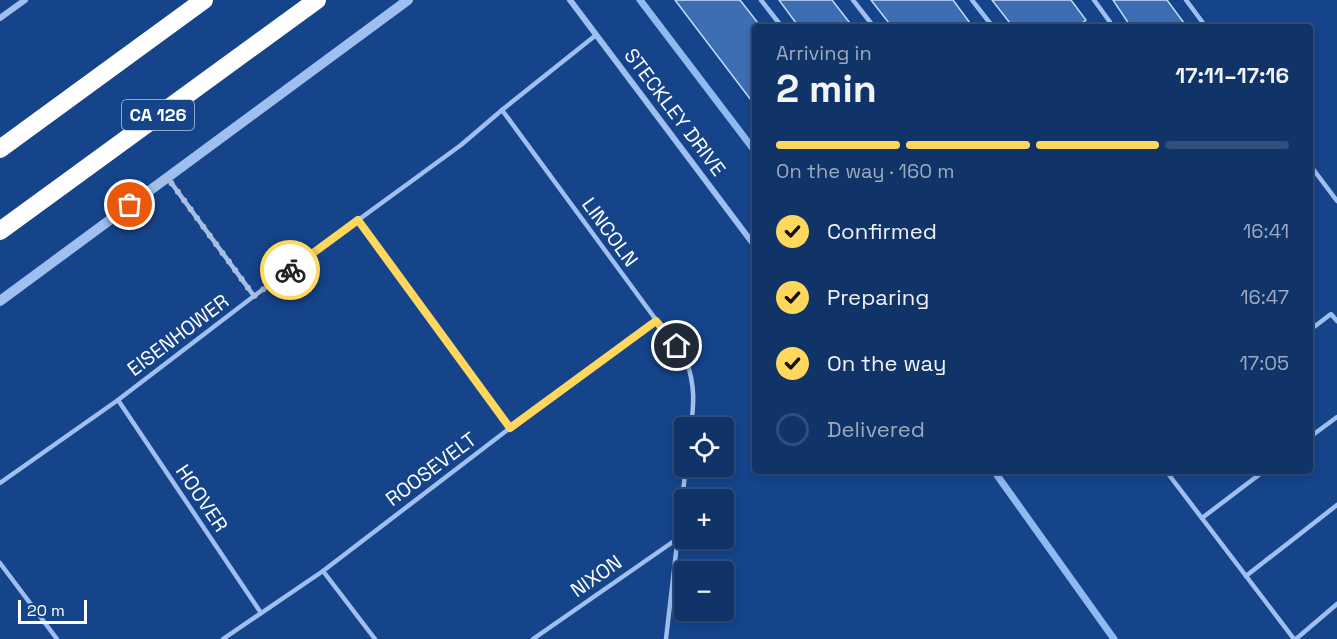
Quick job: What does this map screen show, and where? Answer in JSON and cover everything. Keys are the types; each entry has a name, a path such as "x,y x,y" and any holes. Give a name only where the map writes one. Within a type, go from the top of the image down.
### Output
{"highway":[{"path":"0,148 204,0"},
{"name":"CA 126","path":"0,231 317,0"}],"street":[{"path":"0,18 25,0"},
{"path":"0,300 408,0"},
{"name":"STECKLEY DRIVE","path":"570,0 752,241"}],"lane":[{"path":"761,0 780,24"},
{"path":"853,0 872,24"},
{"path":"972,0 991,24"},
{"path":"1094,0 1110,21 1106,24"},
{"path":"1186,0 1204,24"},
{"path":"502,110 596,35"},
{"name":"EISENHOWER","path":"0,483 117,400 460,145 502,110"},
{"name":"LINCOLN","path":"502,110 687,362 695,396 692,417"},
{"path":"1313,169 1337,201"},
{"path":"167,177 254,296"},
{"path":"358,220 510,428"},
{"path":"1313,328 1331,314 1337,321"},
{"name":"ROOSEVELT","path":"223,639 323,571 510,428 656,321"},
{"name":"HOOVER","path":"117,400 261,613"},
{"path":"1313,435 1337,417"},
{"path":"1168,474 1295,639 1337,604"},
{"path":"1202,518 1260,474"},
{"path":"1246,576 1337,505"},
{"name":"NIXON","path":"533,639 674,540"},
{"path":"666,639 676,549"},
{"path":"0,563 57,639"},
{"path":"323,571 375,639"}],"building":[{"path":"675,0 740,0 759,24 752,24 752,101"},
{"path":"779,0 832,0 851,24 797,24"},
{"path":"871,0 953,0 971,24 890,24"},
{"path":"992,0 1071,0 1086,20 1081,24 1011,24"},
{"path":"1113,0 1167,0 1185,24 1129,24"}],"waterway":[{"path":"640,0 752,147"},
{"path":"996,474 1114,639"}],"way so far":[{"path":"130,205 167,177 254,296 290,270"}],"route":[{"path":"290,270 358,220 510,428 656,321 677,346"}]}
